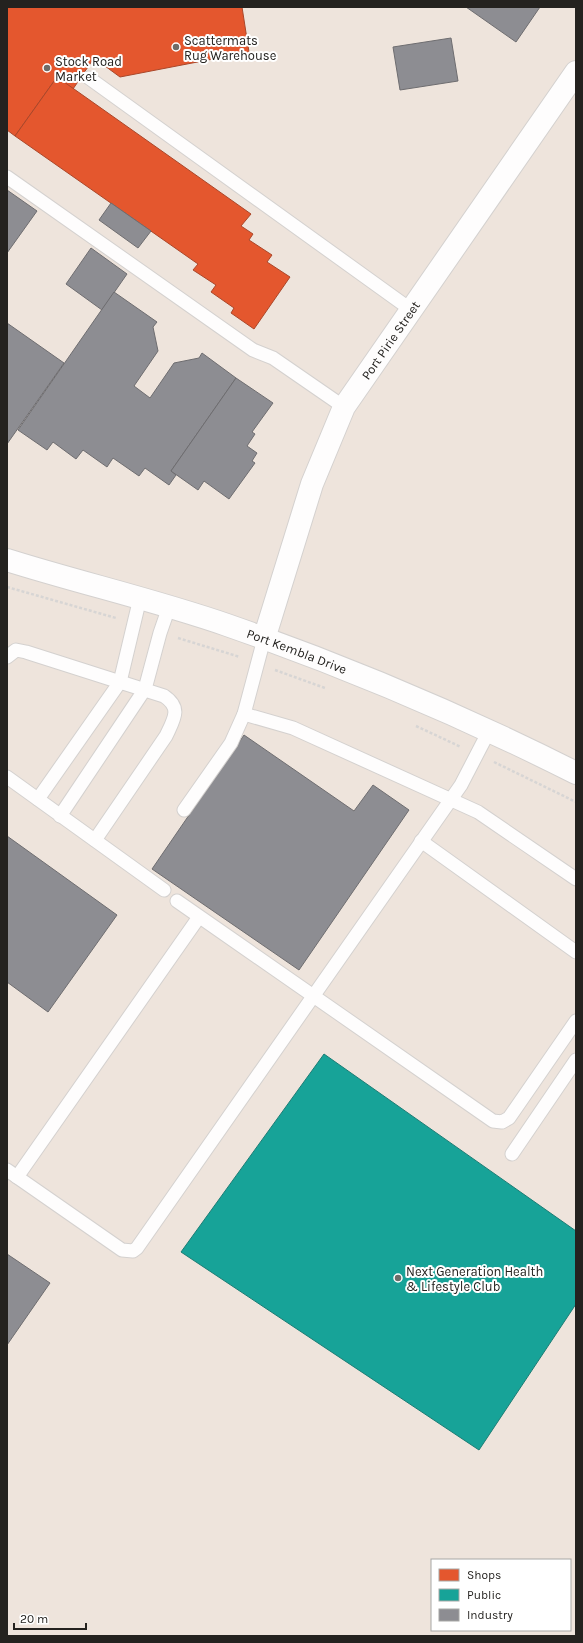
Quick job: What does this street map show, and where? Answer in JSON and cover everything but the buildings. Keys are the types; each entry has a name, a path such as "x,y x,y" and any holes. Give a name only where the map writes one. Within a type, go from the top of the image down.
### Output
{"street":[{"name":"Port Pirie Street","path":"264,639 312,484 344,407 410,309 576,72"},
{"name":"Port Kembla Drive","path":"7,560 226,624 349,670 490,731 576,773"}],"lane":[{"path":"89,78 410,309"},
{"path":"7,177 253,350 273,358 344,407"},
{"path":"38,799 120,682 140,598"},
{"path":"60,816 145,689 160,633 169,607"},
{"path":"184,810 231,743 244,714 264,639"},
{"path":"7,657 16,650 26,652 145,689 164,696 172,701 176,710 166,736 95,840"},
{"path":"244,714 293,728 478,812 576,879"},
{"path":"199,917 12,1174 122,1250 133,1251 137,1248 450,800 490,731"},
{"path":"7,777 164,890"},
{"path":"421,842 576,952"},
{"path":"177,901 493,1121 502,1122 508,1118 576,1021"},
{"path":"512,1154 576,1060"}],"path":[{"path":"7,587 134,624"},
{"path":"160,633 257,663 328,690"},
{"path":"414,726 478,754 576,802"}],"shaded area":[{"path":"7,7 576,7 576,1636 7,1636"}],"place":[{"name":"Scattermats Rug Warehouse","path":"176,47"},
{"name":"Stock Road Market","path":"47,68"},
{"name":"Next Generation Health & Lifestyle Club","path":"398,1278"}]}
